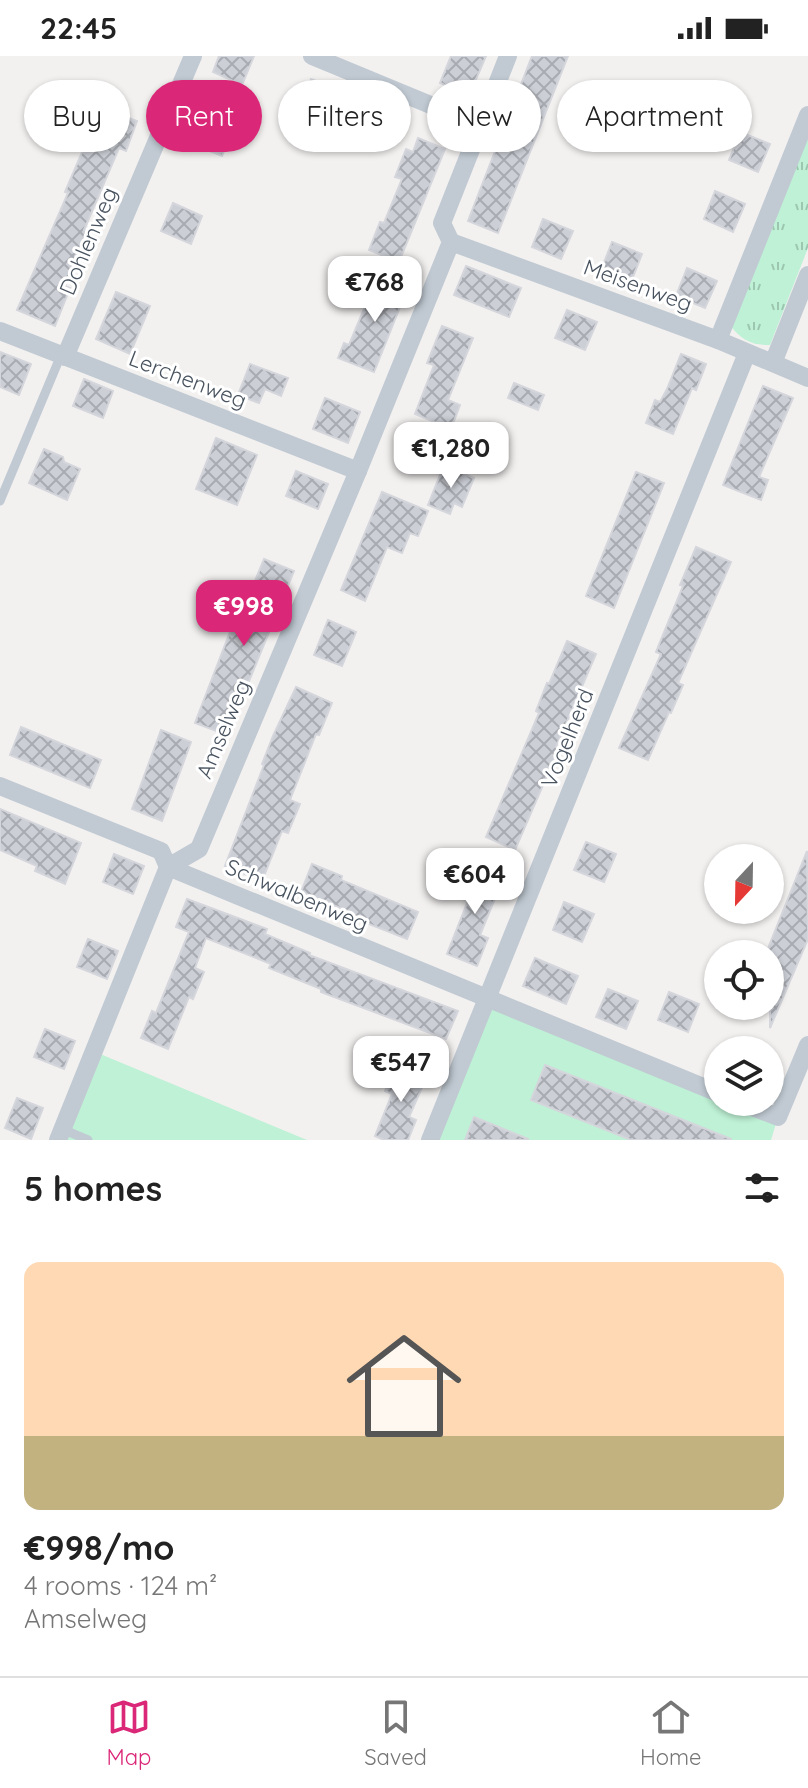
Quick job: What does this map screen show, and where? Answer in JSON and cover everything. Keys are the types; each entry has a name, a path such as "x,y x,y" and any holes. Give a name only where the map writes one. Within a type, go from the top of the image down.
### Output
{"street":[{"name":"Dohlenweg","path":"63,356 193,56"},
{"path":"312,56 427,104"},
{"name":"Amselweg","path":"498,80 508,56"},
{"path":"718,340 808,115"},
{"name":"Amselweg","path":"168,867 199,849 451,242 442,223 469,152"},
{"name":"Meisenweg","path":"451,242 718,340 808,378"},
{"path":"773,363 808,275"},
{"name":"Lerchenweg","path":"0,331 358,471"},
{"name":"Vogelherd","path":"430,1140 747,353"},
{"name":"Schwalbenweg","path":"0,786 161,851 168,867 704,1087"},
{"path":"60,1135 168,867"},
{"path":"784,1103 808,1045"}],"lane":[{"path":"0,501 63,356"},
{"path":"60,1135 88,1140"}],"green space":[{"path":"808,135 808,248 770,345 752,343 742,338 730,325"},
{"path":"488,1000 704,1087 704,1116 778,1117 771,1140 430,1140"},
{"path":"93,1051 307,1140 58,1140"}],"building":[{"path":"219,56 254,56 244,80 231,80 213,72"},
{"path":"451,56 486,56 476,80 441,80"},
{"path":"532,56 568,56 541,124 541,80 523,80"},
{"path":"130,118 137,121 130,140"},
{"path":"752,137 770,144 758,172 729,160 732,152 752,152"},
{"path":"418,138 427,142 427,152 444,152 399,262 369,250 402,179 395,177 405,152 413,152"},
{"path":"82,152 117,152 84,230 87,231 65,286 70,288 55,326 17,310 68,193 65,192"},
{"path":"495,152 530,152 498,233 468,221"},
{"path":"715,191 745,204 733,232 704,219"},
{"path":"173,203 202,216 191,244 161,231"},
{"path":"543,219 573,231 561,259 532,247"},
{"path":"612,242 642,254 631,282 601,270"},
{"path":"466,266 521,288 509,317 454,295"},
{"path":"687,268 717,281 705,308 676,296"},
{"path":"378,275 408,287 374,372 338,358 344,343 349,345"},
{"path":"116,292 150,306 130,354 96,339"},
{"path":"567,310 597,322 585,350 555,338"},
{"path":"442,326 473,338 448,400 460,405 451,429 415,414 434,365 427,363"},
{"path":"0,352 31,364 19,395 0,387"},
{"path":"681,354 706,364 696,390 692,388 673,434 646,423 655,400 660,402 667,389"},
{"path":"250,364 288,378 281,396 265,389 259,403 238,395"},
{"path":"84,379 113,391 103,418 73,406"},
{"path":"514,383 544,395 538,410 508,398"},
{"path":"763,386 793,398 759,477 768,480 761,500 723,485"},
{"path":"325,398 360,412 348,443 313,429"},
{"path":"216,438 257,455 237,505 196,489"},
{"path":"44,449 80,469 67,500 29,483"},
{"path":"444,465 474,478 462,507 454,503 450,514 428,505"},
{"path":"296,471 328,484 318,509 286,496"},
{"path":"636,472 664,483 614,608 586,596"},
{"path":"382,492 428,511 418,536 410,533 402,553 387,547 365,601 341,590"},
{"path":"696,547 731,562 678,683 683,685 648,760 619,748 661,654 656,652"},
{"path":"264,559 294,571 227,735 195,723 238,611 242,612"},
{"path":"328,620 356,632 342,666 314,655"},
{"path":"567,641 596,654 515,850 486,837 539,713 536,711 547,683"},
{"path":"296,687 332,703 290,800 300,804 288,833 282,831 262,881 225,866 273,736"},
{"path":"21,727 101,760 90,788 10,755"},
{"path":"161,730 191,742 162,821 132,809"},
{"path":"0,809 81,843 65,884 35,871 37,866 0,850"},
{"path":"586,842 616,854 604,882 574,870"},
{"path":"807,851 808,939 784,995 784,940 771,940 778,924 784,924 784,908"},
{"path":"114,854 144,866 133,894 103,882"},
{"path":"312,864 342,876 341,880 418,912 407,939 346,915 348,911 301,892"},
{"path":"473,867 503,879 480,935 488,938 477,966 447,954 469,898 462,895"},
{"path":"187,899 267,929 265,934 309,955 458,1011 446,1039 321,992 321,989 269,968 271,964 206,938 195,968 204,972 193,999 189,997 168,1049 141,1038 152,1011 156,1013 189,932 176,927"},
{"path":"564,902 594,914 582,942 553,930"},
{"path":"88,939 118,951 107,979 77,967"},
{"path":"535,958 578,976 566,1004 523,986"},
{"path":"608,989 638,1001 626,1029 596,1017"},
{"path":"669,992 699,1004 688,1032 658,1020"},
{"path":"45,1029 75,1041 64,1069 34,1057"},
{"path":"397,1063 427,1076 409,1117 416,1120 408,1140 384,1140 375,1136 392,1094 385,1091"},
{"path":"545,1065 731,1140 631,1140 531,1100"},
{"path":"17,1098 43,1108 31,1139 5,1128"},
{"path":"474,1117 528,1139 528,1140 465,1140"}]}
